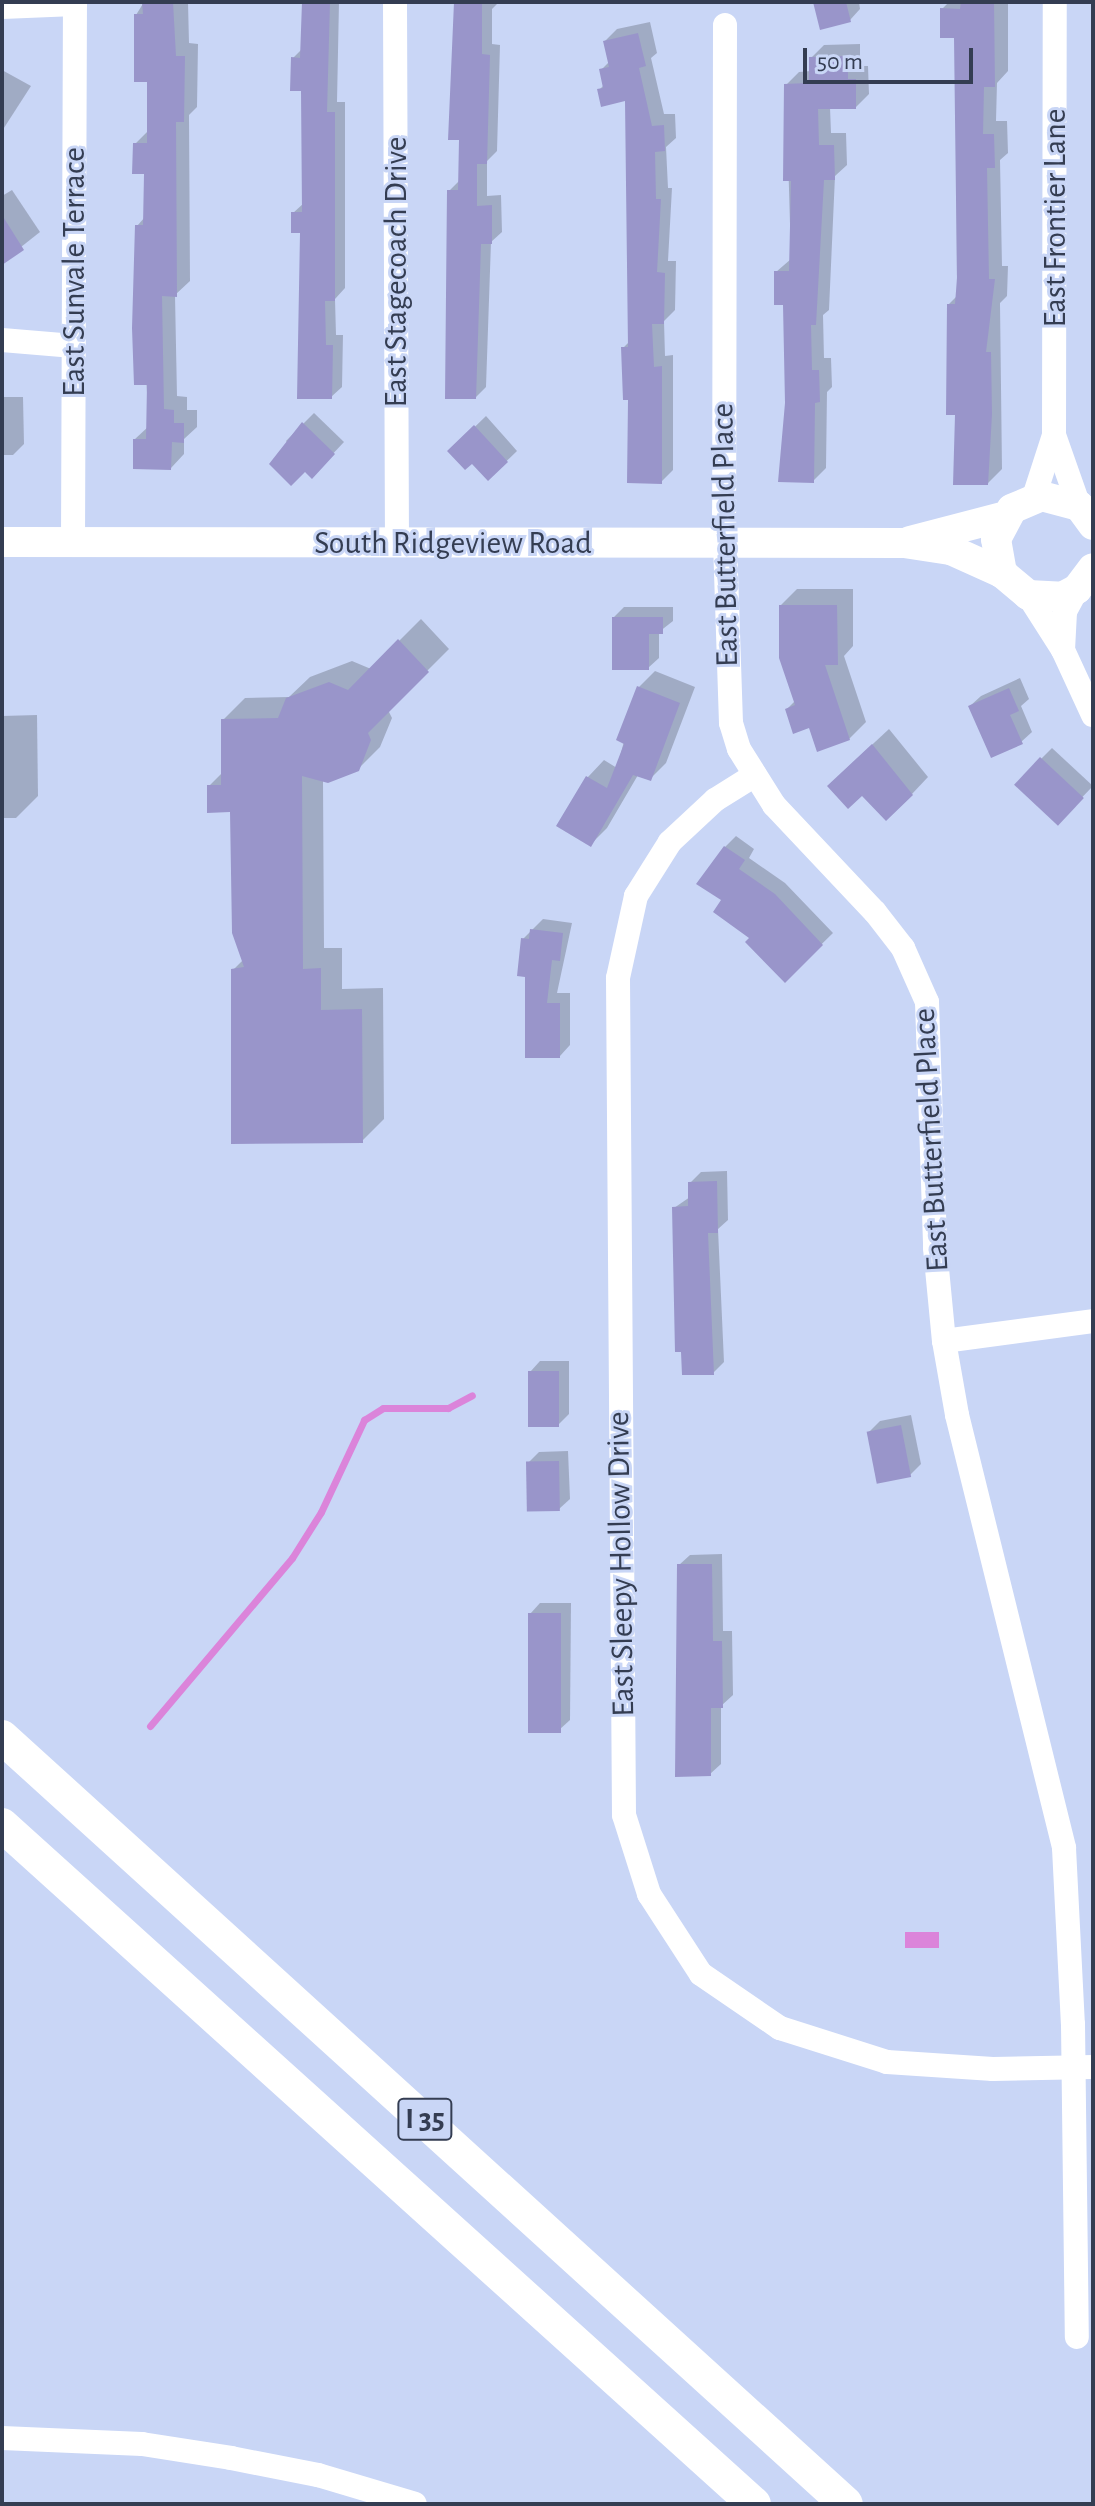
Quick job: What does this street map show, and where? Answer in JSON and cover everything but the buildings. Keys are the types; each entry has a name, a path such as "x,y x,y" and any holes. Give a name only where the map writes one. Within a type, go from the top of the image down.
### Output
{"highway":[{"name":"I 35","path":"2,1737 846,2504"},
{"name":"I 35","path":"2,1825 754,2504"}],"main road":[{"path":"904,543 953,526 1006,516 1034,497 1059,497 1086,516"},
{"path":"1002,573 996,539 1006,516"},
{"name":"South Ridgeview Road","path":"2,542 904,543"},
{"path":"904,543 951,550 1002,573 1028,595 1062,597 1086,580"}],"street":[{"name":"East Stagecoach Drive","path":"395,2 397,543"},
{"name":"East Frontier Lane","path":"1054,435 1055,2"},
{"path":"2,7 75,3"},
{"name":"East Sunvale Terrace","path":"73,542 75,3"},
{"name":"East Butterfield Place","path":"725,25 724,543 731,723 755,775 774,805 885,924 903,948 927,1002 935,1248 944,1341 957,1415 1064,1848 1083,2067 1077,2337"},
{"path":"2,340 74,346"},
{"path":"1034,497 1054,435"},
{"path":"1054,435 1086,516"},
{"path":"1063,650 1065,612 1086,580"},
{"path":"1028,595 1063,650 1093,715"},
{"name":"East Sleepy Hollow Drive","path":"755,775 715,800 670,842 636,896 618,978 624,1815 649,1894 701,1974 780,2028 887,2062 993,2069 1083,2067"},
{"path":"944,1341 1093,1321"},
{"path":"2,2438 142,2444 318,2475 415,2504"}],"shaded area":[{"path":"905,1932 939,1932 939,1948 905,1948"}],"waterway":[{"path":"150,1726 292,1558 321,1512 364,1420 383,1408 448,1408 472,1395"}]}
